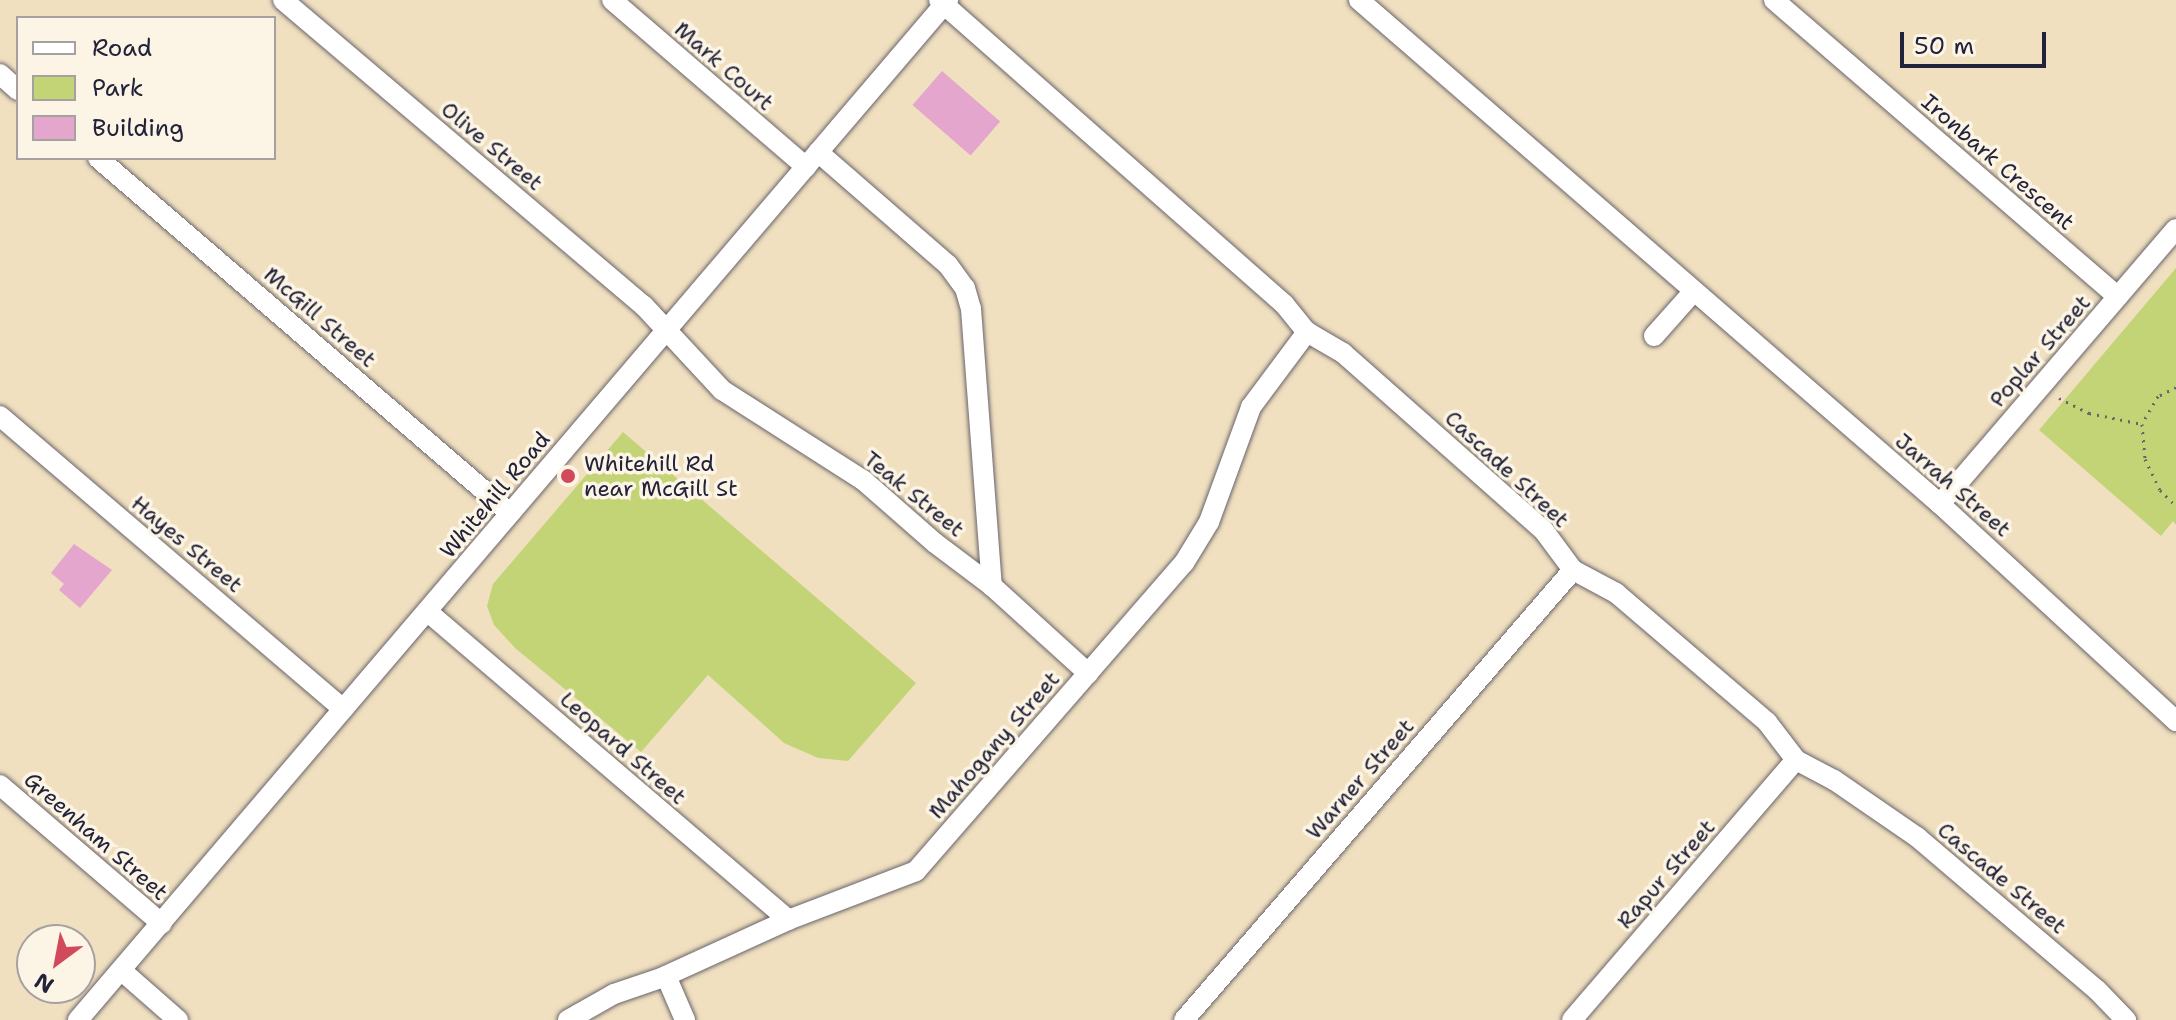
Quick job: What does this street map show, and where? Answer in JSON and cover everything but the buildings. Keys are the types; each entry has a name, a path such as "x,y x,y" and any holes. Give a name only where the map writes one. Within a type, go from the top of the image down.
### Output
{"street":[{"name":"Olive Street","path":"283,0 644,306 667,331"},
{"name":"Mark Court","path":"612,0 948,265 965,288 971,309 992,586"},
{"name":"Jarrah Street","path":"1359,0 1940,504 2176,721"},
{"name":"Ironbark Crescent","path":"1774,0 2118,297"},
{"name":"Whitehill Road","path":"78,1020 667,331 943,2"},
{"name":"Cascade Street","path":"943,2 1284,304 1307,332 1343,353 1544,531 1573,570 1616,593 1639,612 1767,722 1796,760 1834,780 1917,837 2097,990 2126,1020"},
{"path":"0,74 16,88"},
{"name":"McGill Street","path":"100,160 510,513"},
{"name":"Poplar Street","path":"1940,504 2176,229"},
{"path":"1654,336 1693,292"},
{"name":"Teak Street","path":"667,331 722,390 863,480 992,586 1088,673"},
{"name":"Mahogany Street","path":"568,1020 614,994 666,976 788,920 916,871 1184,563 1209,522 1251,407 1307,332"},
{"name":"Hayes Street","path":"0,416 343,709"},
{"name":"Warner Street","path":"1184,1020 1573,570"},
{"name":"Leopard Street","path":"428,612 788,920"},
{"name":"Rapur Street","path":"1572,1020 1796,760"},
{"name":"Greenham Street","path":"0,785 162,924"},
{"path":"121,970 178,1020"},
{"path":"666,976 685,1020"}],"path":[{"path":"2042,385 2089,413 2142,424"},
{"path":"2176,387 2158,396 2142,424 2145,459 2160,490 2176,506"}],"green space":[{"path":"2176,268 2176,525 2173,521 2161,536 2039,430"},
{"path":"623,432 916,683 848,761 818,758 784,743 708,675 641,752 515,648 494,625 487,606 493,584"}],"place":[{"name":"Whitehill Rd near McGill St","path":"568,476"}]}
